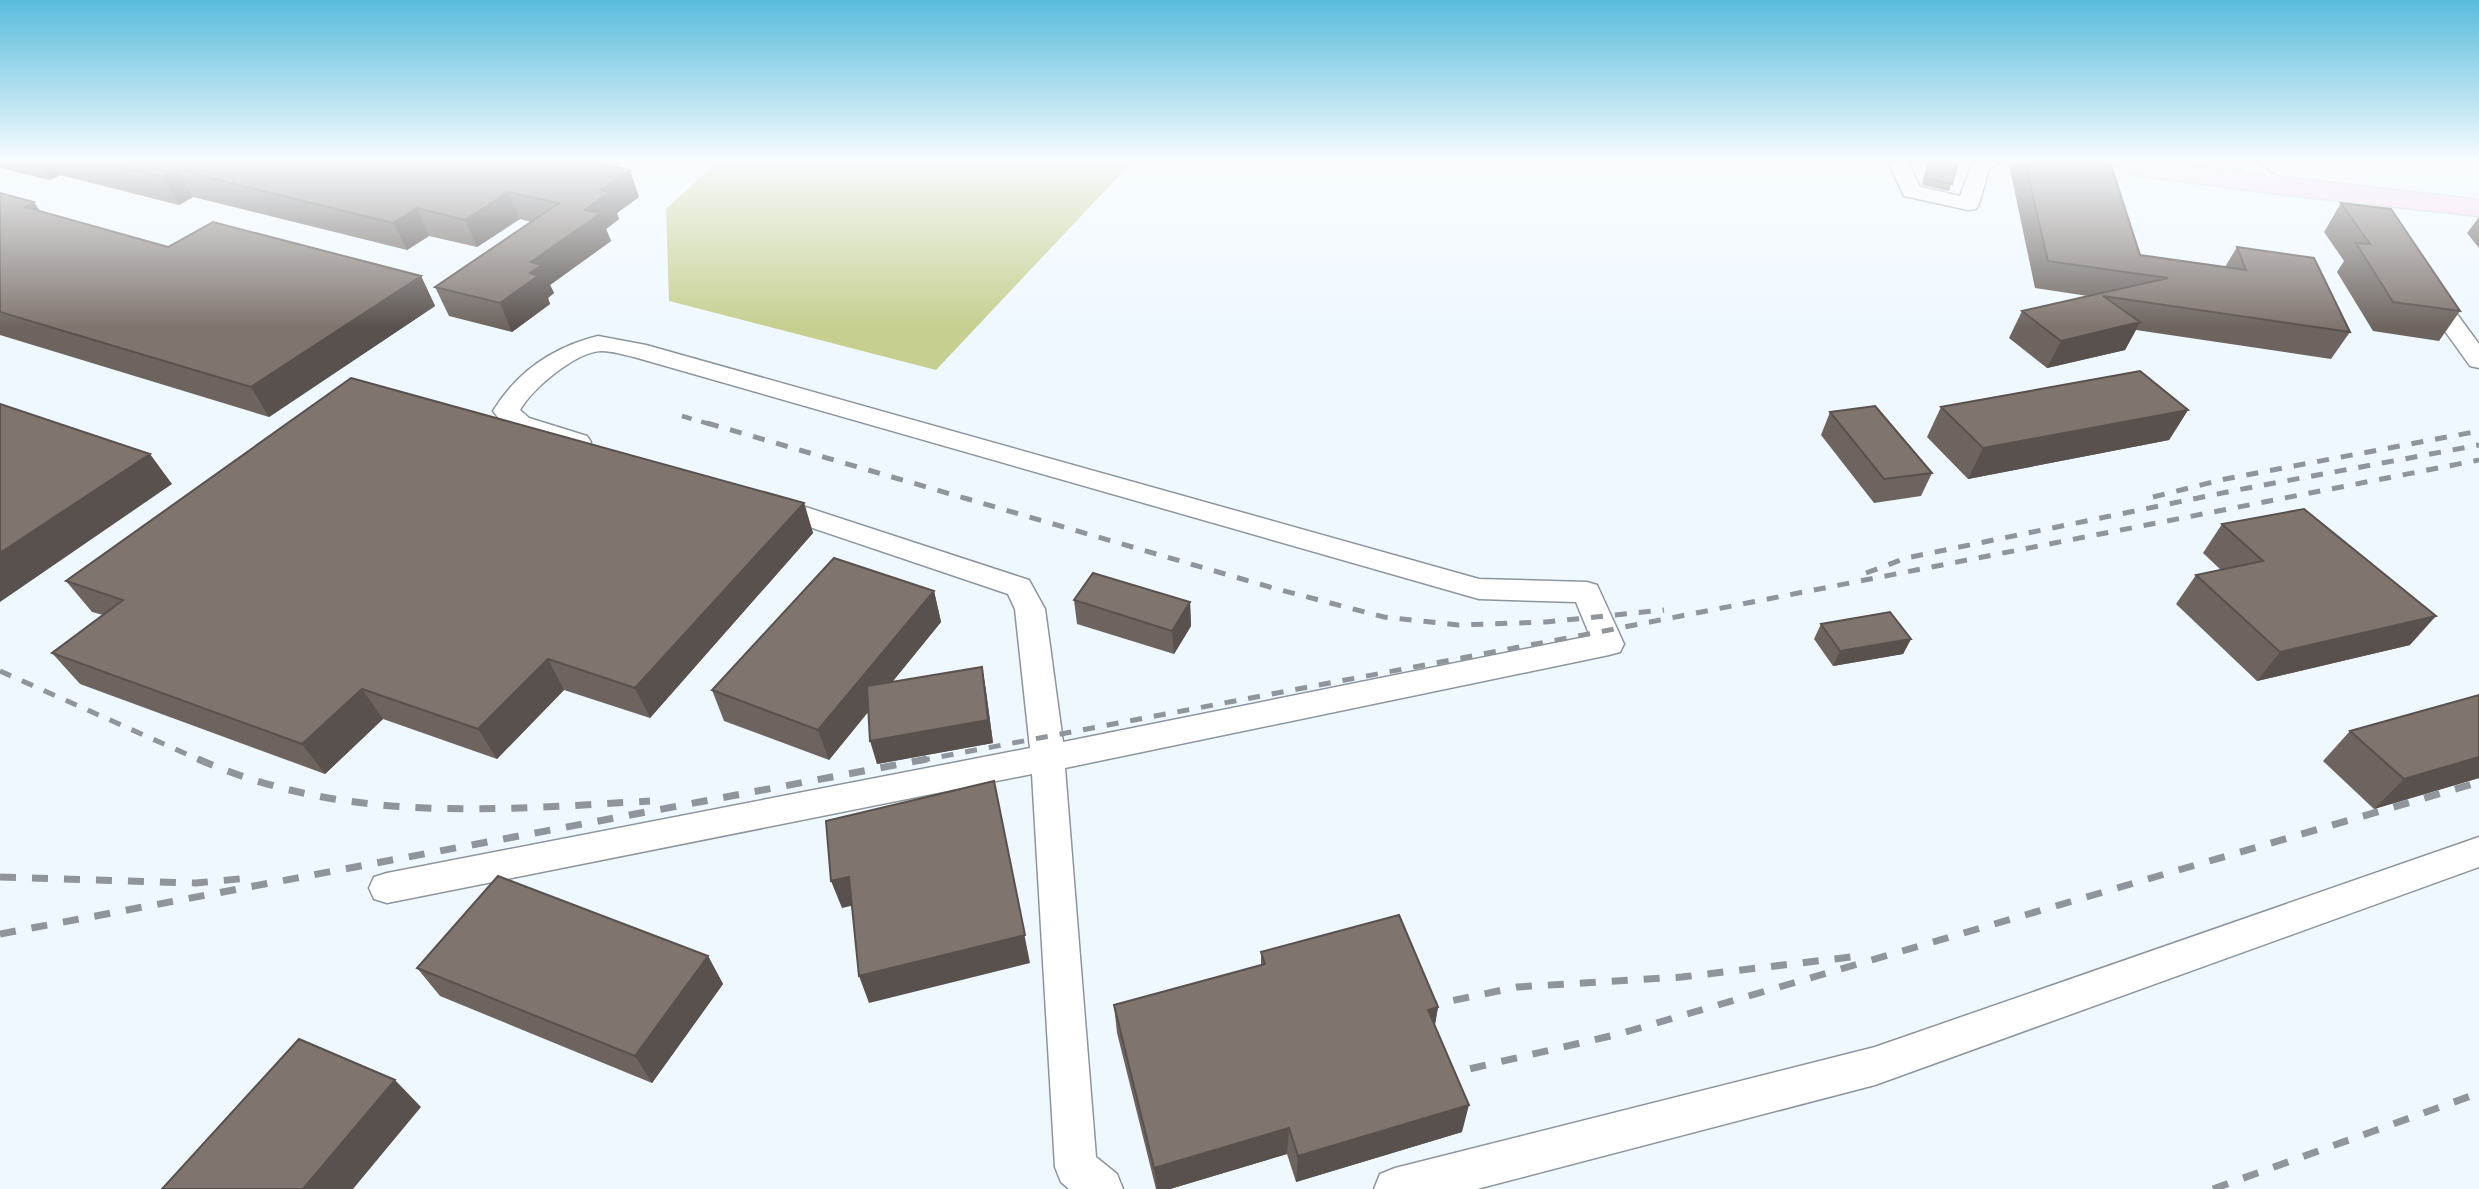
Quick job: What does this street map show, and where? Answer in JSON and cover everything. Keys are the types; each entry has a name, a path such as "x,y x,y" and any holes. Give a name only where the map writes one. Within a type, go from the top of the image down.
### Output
{"street":[{"path":"2413,271 2479,360"},
{"path":"387,888 1609,644 1587,592 1479,589 651,354 598,343 564,356 518,391 506,411 520,424 598,449"},
{"path":"740,495 1019,587 1030,609 1048,758 1076,1167 1102,1189"},
{"path":"1395,1189 1875,1066 2479,852"}],"green space":[{"path":"666,217 1080,217 936,370 669,301"}],"building":[{"path":"0,217 62,217 168,247 213,222 421,276 251,387 0,312"},
{"path":"371,217 402,217 393,223"},
{"path":"538,217 595,217 531,262 542,265 530,273 538,276 500,303 435,287"},
{"path":"2038,217 2128,217 2140,255 2246,270 2237,247 2314,258 2350,332 2103,296 2140,322 2061,341 2022,311 2168,278 2048,261"},
{"path":"2351,217 2397,217 2460,311 2393,302 2356,243 2370,244"},
{"path":"2140,371 2188,410 1983,448 1941,407"},
{"path":"351,378 804,503 635,688 548,659 478,729 362,689 302,744 52,653 123,600 66,581"},
{"path":"0,404 150,454 0,553"},
{"path":"1875,406 1932,473 1884,479 1830,412"},
{"path":"2304,509 2436,616 2280,652 2196,575 2263,561 2222,524"},
{"path":"834,558 934,591 818,730 712,690"},
{"path":"1093,573 1190,602 1172,631 1074,600"},
{"path":"1890,612 1911,639 1840,651 1821,624"},
{"path":"982,667 988,720 870,741 867,686"},
{"path":"2479,695 2479,757 2404,779 2350,731"},
{"path":"994,781 1025,935 859,976 849,877 831,881 826,821"},
{"path":"498,876 708,956 635,1056 417,968"},
{"path":"1399,915 1438,1007 1428,1010 1469,1105 1298,1156 1289,1128 1154,1168 1114,1005 1265,964 1261,952"},
{"path":"299,1039 395,1080 303,1189 162,1189"}],"railway":[{"path":"682,416 713,425"},
{"path":"707,423 1273,588 1384,617 1458,625 1546,622 1664,610"},
{"path":"2153,497 2225,479 2479,431"},
{"path":"1866,573 1906,558 2237,490 2479,445"},
{"path":"918,761 1604,631 2479,460"},
{"path":"0,671 202,761"},
{"path":"198,759 253,780 309,794 365,803 478,809 650,801"},
{"path":"0,934 927,759"},
{"path":"1439,1076 1619,1034 2479,782"},
{"path":"0,877 196,883 249,878"},
{"path":"1422,1007 1517,987 1682,977 1859,956"},
{"path":"2213,1189 2479,1093"}]}
